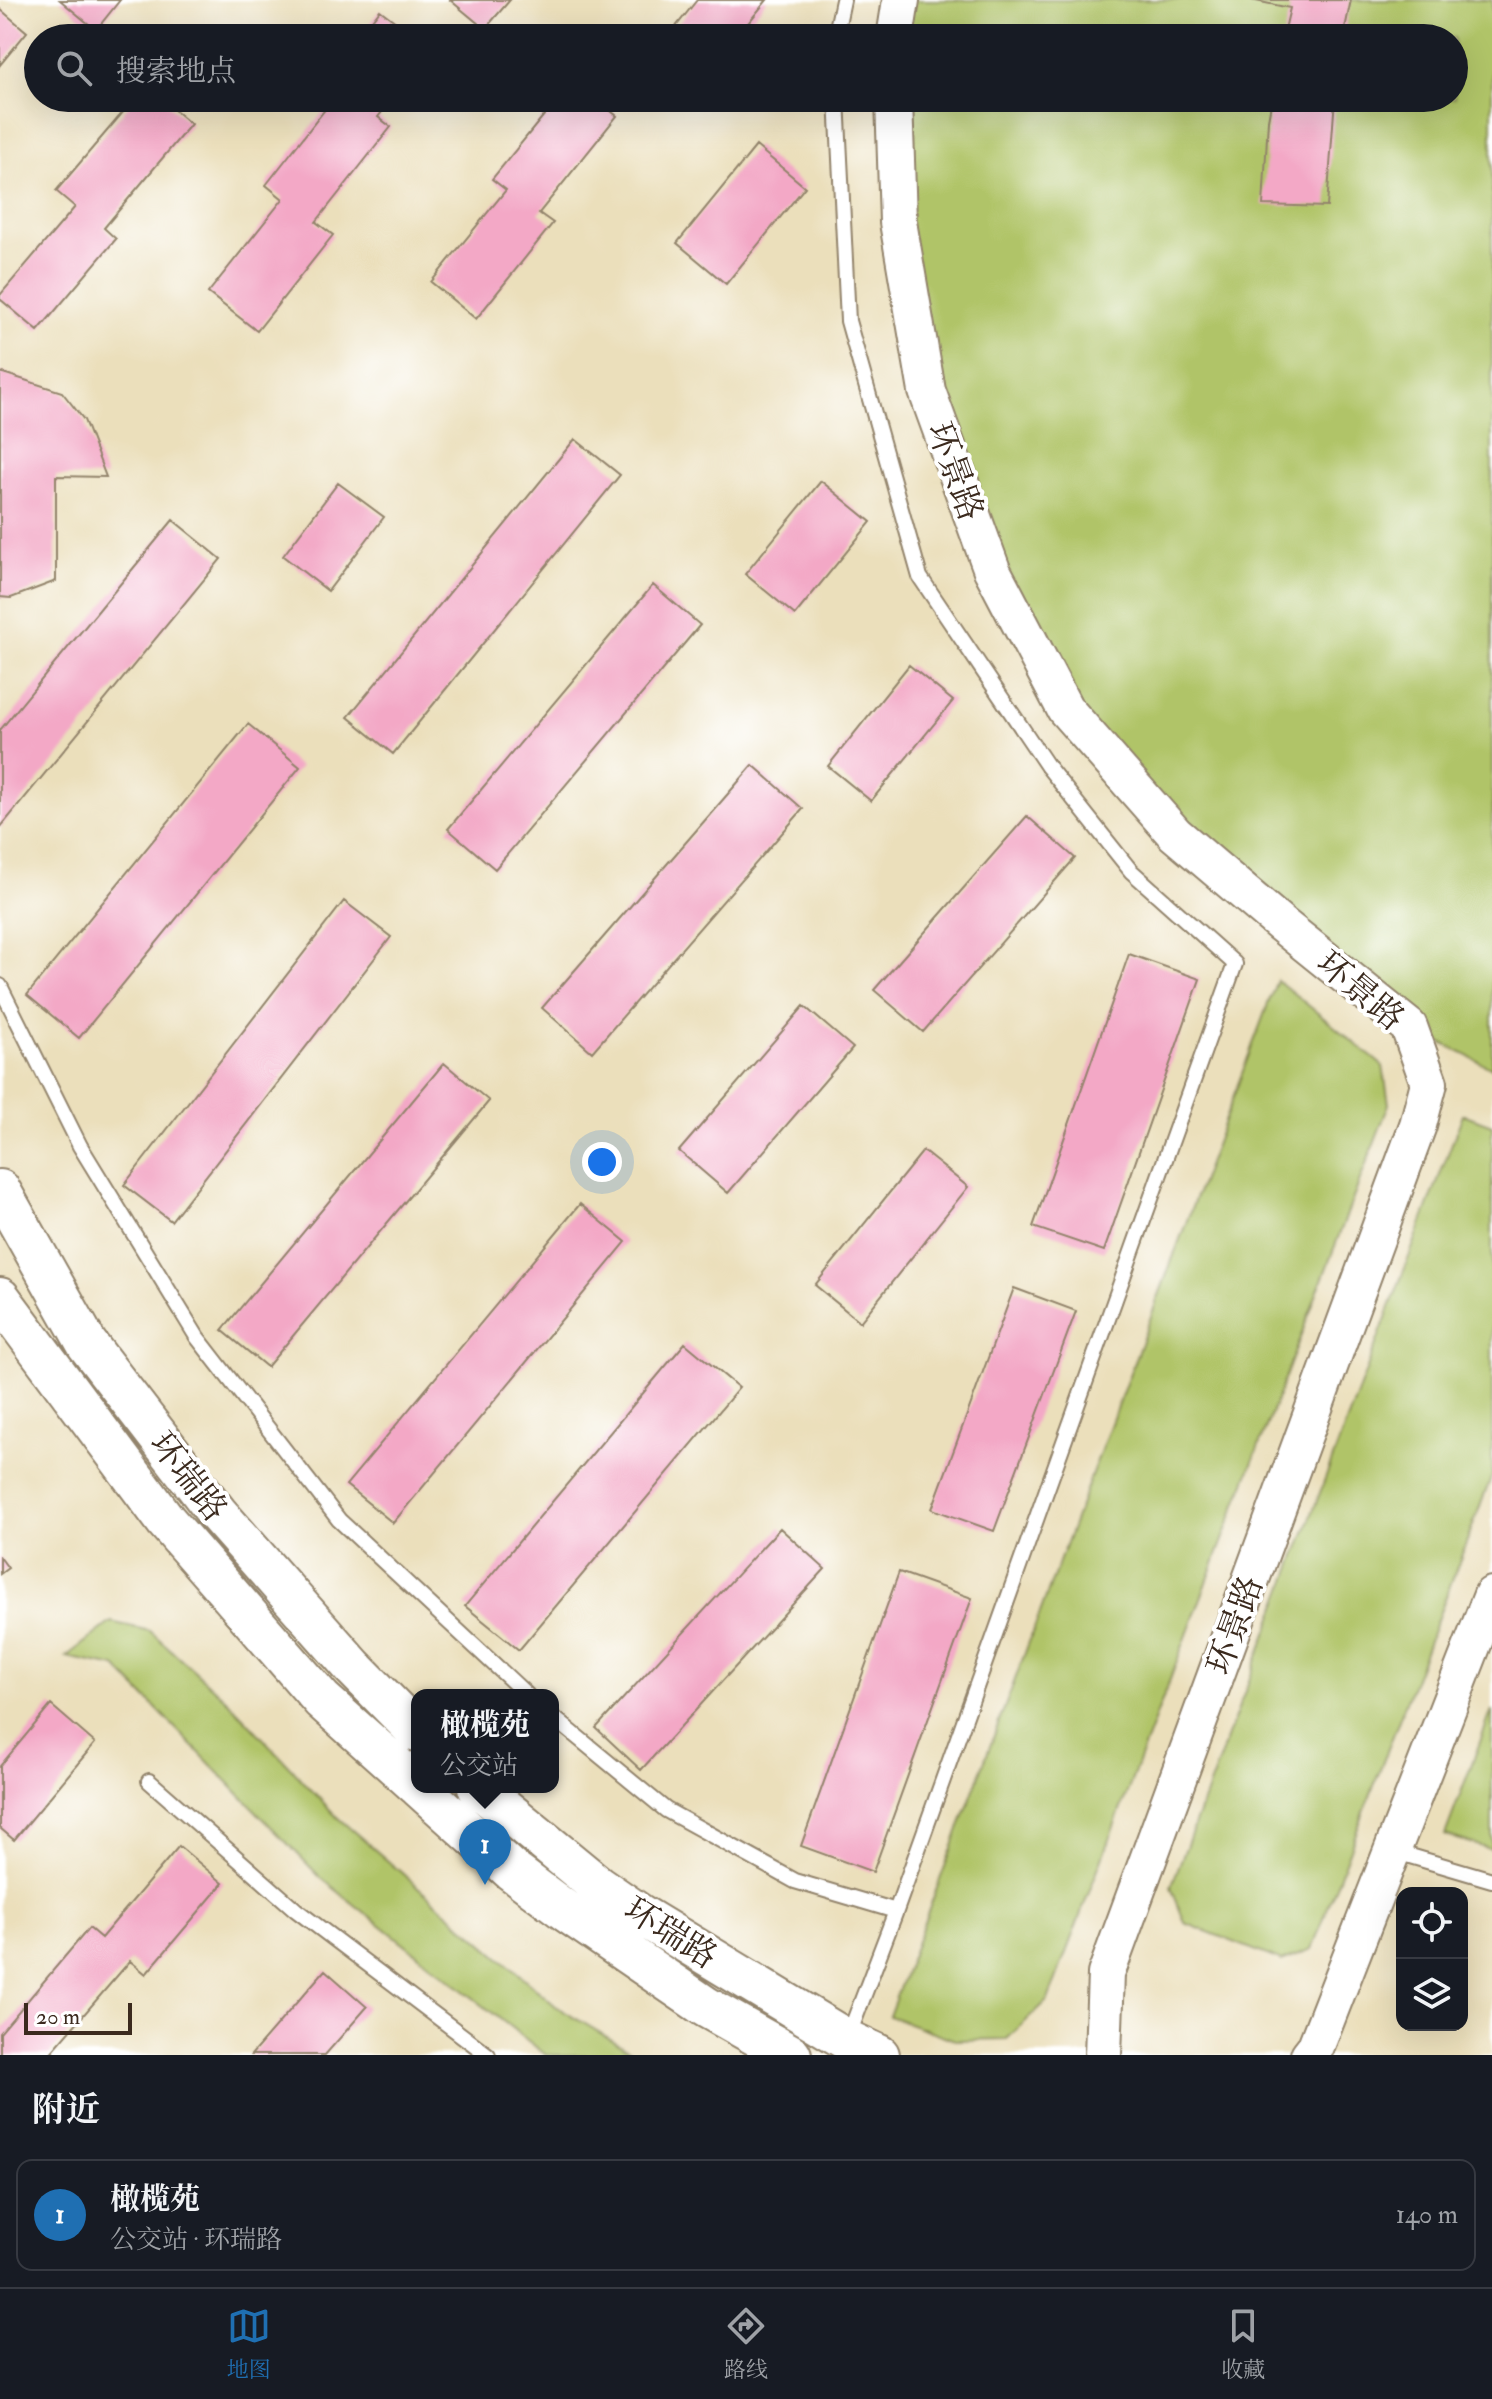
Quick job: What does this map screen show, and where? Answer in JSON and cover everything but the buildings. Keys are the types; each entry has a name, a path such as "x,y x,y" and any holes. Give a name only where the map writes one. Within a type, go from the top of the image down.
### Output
{"main road":[{"name":"环瑞路","path":"0,1190 87,1344 133,1404 217,1513 353,1667 411,1726"},
{"name":"环瑞路","path":"0,1298 166,1521 322,1700 411,1780"},
{"name":"环瑞路","path":"426,1793 511,1870 567,1912 706,2007 791,2055"},
{"name":"环瑞路","path":"485,1793 597,1885 856,2050"}],"street":[{"path":"897,24 901,0"},
{"name":"环景路","path":"894,112 898,222 927,391 992,570 1065,709 1175,834 1409,1027 1429,1083 1418,1125 1106,1974 1103,2055"},
{"path":"1309,2055 1316,2046 1492,1595"}],"lane":[{"path":"838,24 843,0"},
{"path":"838,112 848,321 920,577 1048,767 1131,871 1235,964 896,1911 856,2050"},
{"path":"0,986 80,1146 197,1337 339,1520 521,1689"},
{"path":"559,1722 666,1810 795,1881 896,1911"},
{"path":"149,1781 296,1910 488,2055"},
{"path":"1393,1851 1492,1880"}],"green space":[{"path":"901,0 1492,0 1492,1068 1409,1027 1065,709 927,391 896,112 1468,112 1468,24 897,24"},
{"path":"1277,980 1383,1066 1389,1104 1048,2000 1007,2039 955,2040 889,2016"},
{"path":"1463,1114 1492,1125 1492,1475 1312,1949 1282,1961 1185,1923 1171,1887"},
{"path":"111,1622 150,1631 227,1700 337,1817 557,2007 637,2055 546,2055 321,1878 116,1667 66,1657"},
{"path":"1492,1710 1492,1850 1445,1835"}],"place":[{"name":"橄榄苑","path":"485,1885"}]}
